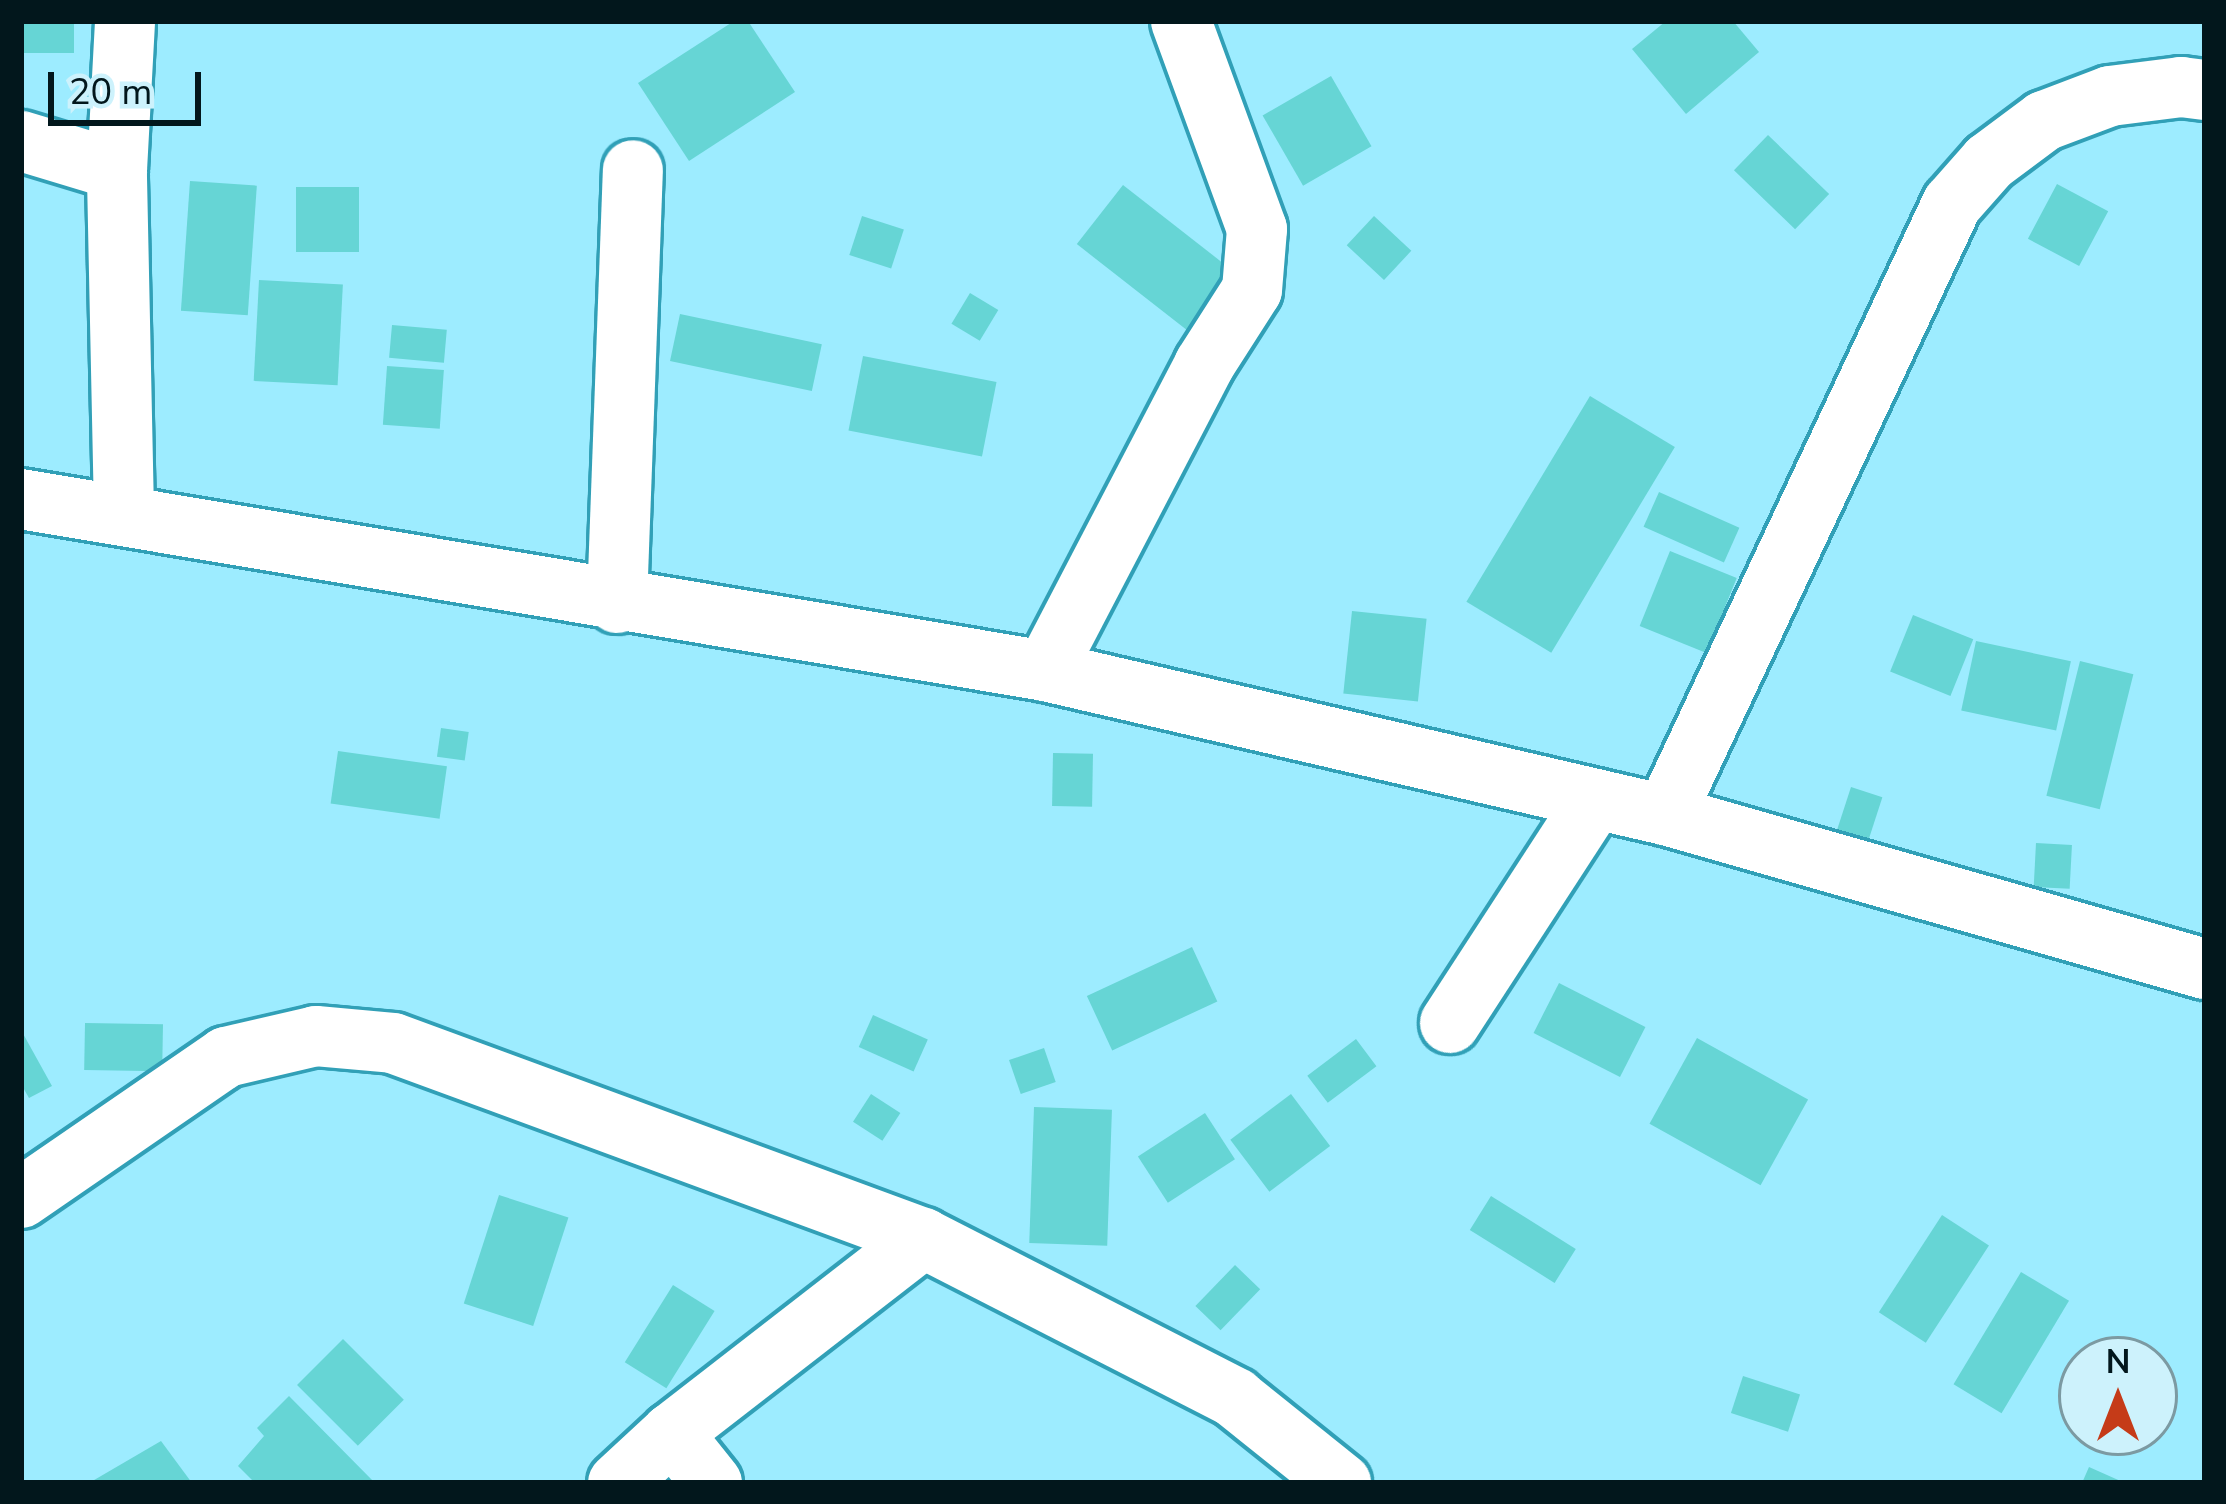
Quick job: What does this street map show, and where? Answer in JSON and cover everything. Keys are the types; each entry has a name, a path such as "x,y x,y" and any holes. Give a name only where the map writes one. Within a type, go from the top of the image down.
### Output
{"street":[{"path":"124,21 117,170 124,512"},
{"path":"1045,671 1204,365 1252,290 1257,229 1181,21"},
{"path":"1665,815 1952,204 1989,162 2044,121 2110,96 2181,87 2205,90"},
{"path":"21,141 117,170"},
{"path":"617,602 633,170"},
{"path":"21,499 124,512 617,602 1045,671 1665,815 2205,969"},
{"path":"1450,1023 1595,800"},
{"path":"21,1198 226,1057 316,1036 392,1043 923,1238 1235,1399 1341,1483"},
{"path":"618,1483 672,1433 923,1238"},
{"path":"672,1433 712,1483"}],"building":[{"path":"21,21 74,21 74,53 21,53"},
{"path":"734,21 748,21 795,92 689,161 638,83"},
{"path":"1666,21 1733,21 1759,52 1686,114 1632,49"},
{"path":"1331,76 1372,146 1303,186 1263,116"},
{"path":"1768,135 1829,194 1795,229 1734,170"},
{"path":"190,181 257,186 248,315 181,311"},
{"path":"2057,184 2108,211 2079,266 2028,239"},
{"path":"1123,185 1233,271 1187,330 1077,244"},
{"path":"296,187 359,187 359,252 296,252"},
{"path":"862,216 904,230 891,269 849,255"},
{"path":"1374,216 1411,251 1384,280 1347,245"},
{"path":"259,280 343,284 338,385 254,381"},
{"path":"970,293 998,310 980,341 951,324"},
{"path":"680,314 822,344 812,391 670,361"},
{"path":"392,325 447,330 444,363 389,358"},
{"path":"863,356 997,382 982,457 848,431"},
{"path":"387,366 444,370 440,429 383,425"},
{"path":"1590,396 1675,447 1551,653 1466,602"},
{"path":"1659,492 1739,528 1724,563 1644,527"},
{"path":"1670,551 1737,578 1706,653 1640,626"},
{"path":"1352,611 1427,619 1418,701 1343,694"},
{"path":"1913,615 1973,639 1950,696 1890,672"},
{"path":"1976,641 2071,661 2056,731 1961,710"},
{"path":"2080,661 2133,674 2100,809 2046,796"},
{"path":"441,728 469,732 465,761 437,757"},
{"path":"338,751 447,766 440,819 331,803"},
{"path":"1053,753 1093,754 1092,807 1052,806"},
{"path":"1851,787 1882,797 1867,846 1835,836"},
{"path":"2036,843 2072,845 2070,889 2034,887"},
{"path":"1192,947 1217,1001 1112,1050 1087,996"},
{"path":"1559,983 1645,1027 1620,1077 1534,1033"},
{"path":"873,1015 928,1039 914,1071 859,1047"},
{"path":"85,1023 163,1024 162,1071 84,1070"},
{"path":"21,1030 52,1086 29,1098 21,1084"},
{"path":"1697,1038 1808,1100 1761,1185 1649,1124"},
{"path":"1356,1039 1376,1066 1328,1103 1307,1076"},
{"path":"1044,1048 1056,1082 1021,1094 1009,1060"},
{"path":"871,1094 900,1113 882,1141 853,1122"},
{"path":"1291,1094 1330,1146 1269,1192 1230,1140"},
{"path":"1034,1107 1112,1110 1107,1246 1029,1243"},
{"path":"1205,1113 1235,1159 1168,1203 1138,1157"},
{"path":"499,1195 568,1218 533,1326 464,1303"},
{"path":"1491,1196 1576,1249 1555,1283 1470,1230"},
{"path":"1942,1215 1989,1245 1926,1343 1879,1312"},
{"path":"1235,1265 1260,1289 1221,1330 1195,1306"},
{"path":"2021,1272 2069,1301 2002,1413 1954,1384"},
{"path":"673,1285 715,1311 666,1388 625,1362"},
{"path":"343,1339 404,1400 358,1446 297,1385"},
{"path":"1743,1376 1800,1395 1788,1432 1731,1413"},
{"path":"289,1396 375,1483 255,1483 238,1466 264,1436 257,1428"},
{"path":"161,1441 192,1483 89,1483"},
{"path":"2089,1467 2125,1483 2082,1483"}]}
